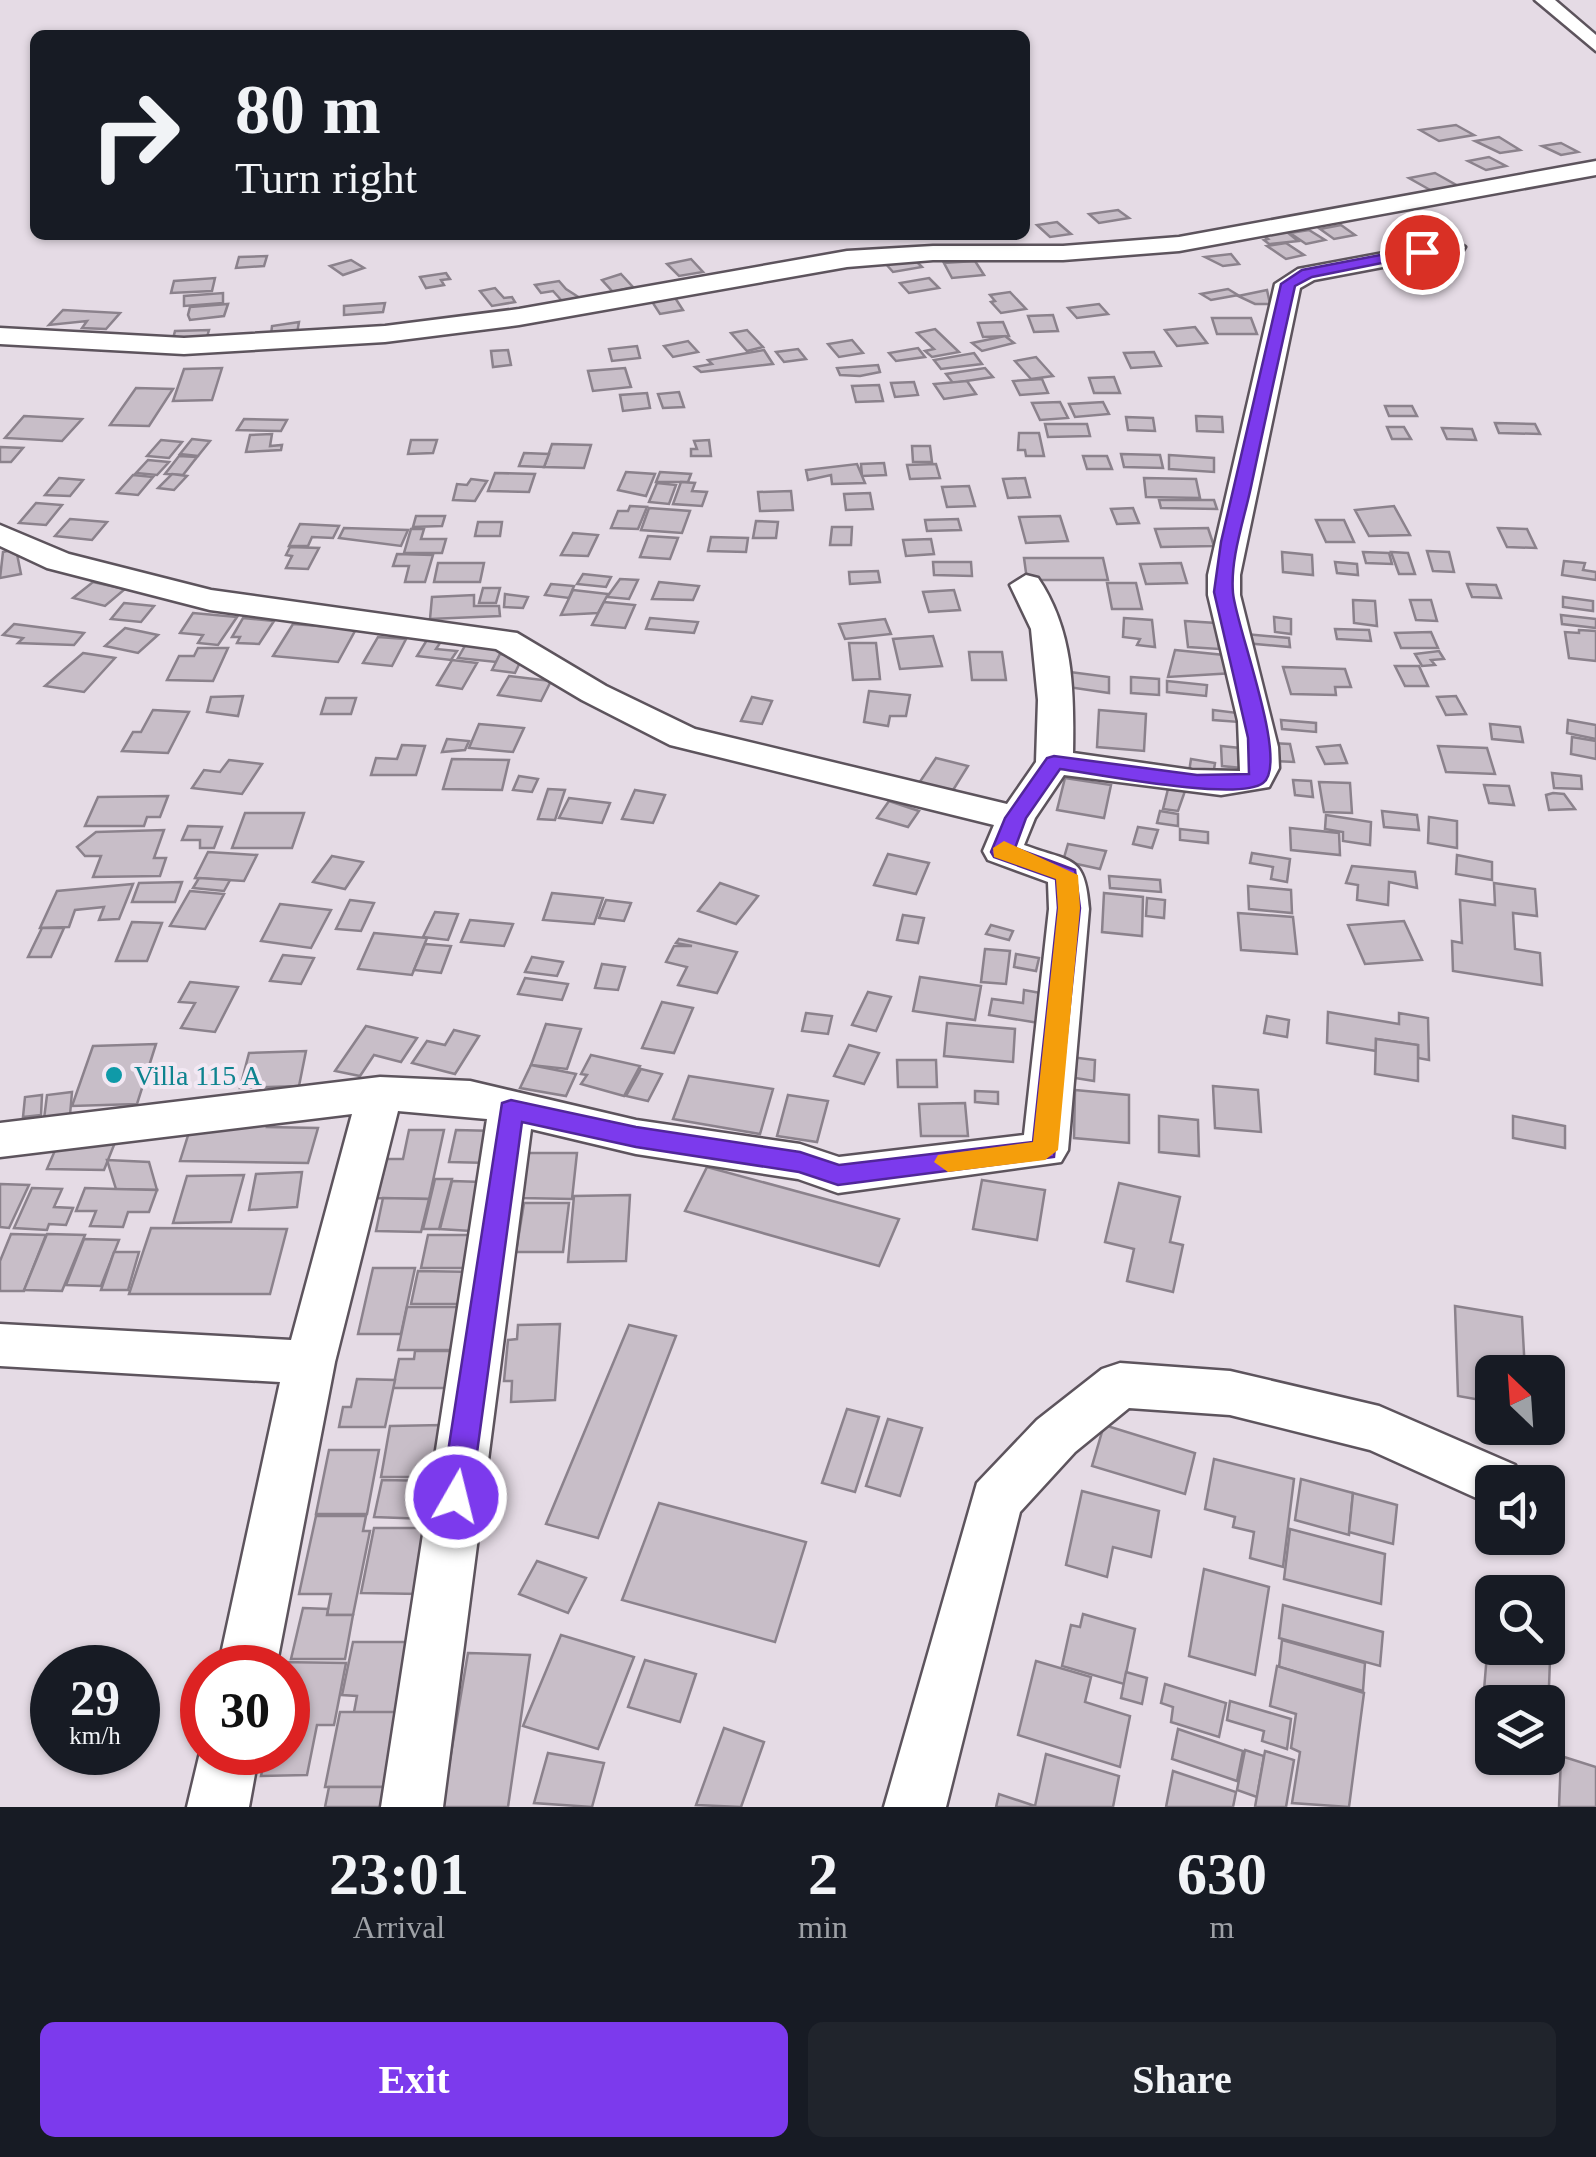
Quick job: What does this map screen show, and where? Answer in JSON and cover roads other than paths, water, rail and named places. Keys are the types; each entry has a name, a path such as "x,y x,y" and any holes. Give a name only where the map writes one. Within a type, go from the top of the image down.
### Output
{"street":[{"path":"1544,0 1596,44"},
{"path":"0,336 184,346 386,334 519,316 847,259 1120,249 1338,216 1596,168"},
{"path":"1338,216 1392,256"},
{"path":"1054,762 1197,782 1245,784 1257,778 1262,769 1258,738 1224,592 1230,542 1288,284 1308,274 1453,246"},
{"path":"0,534 58,561 210,600 505,640 594,693 684,737 1016,818"},
{"path":"0,1140 380,1094 470,1098 636,1137 800,1162 838,1175 1045,1150 1069,908 1067,875 1002,852 1016,818 1054,762 1056,700 1048,629 1026,585"},
{"path":"252,1645 310,1362 380,1094"},
{"path":"412,1807 511,1110"},
{"path":"0,1345 310,1362"},
{"path":"916,1807 996,1500 1056,1436 1120,1385 1230,1393 1379,1429 1475,1472"},
{"path":"218,1807 224,1775"}],"place":[{"name":"Villa 115 A","path":"114,1075"}]}
